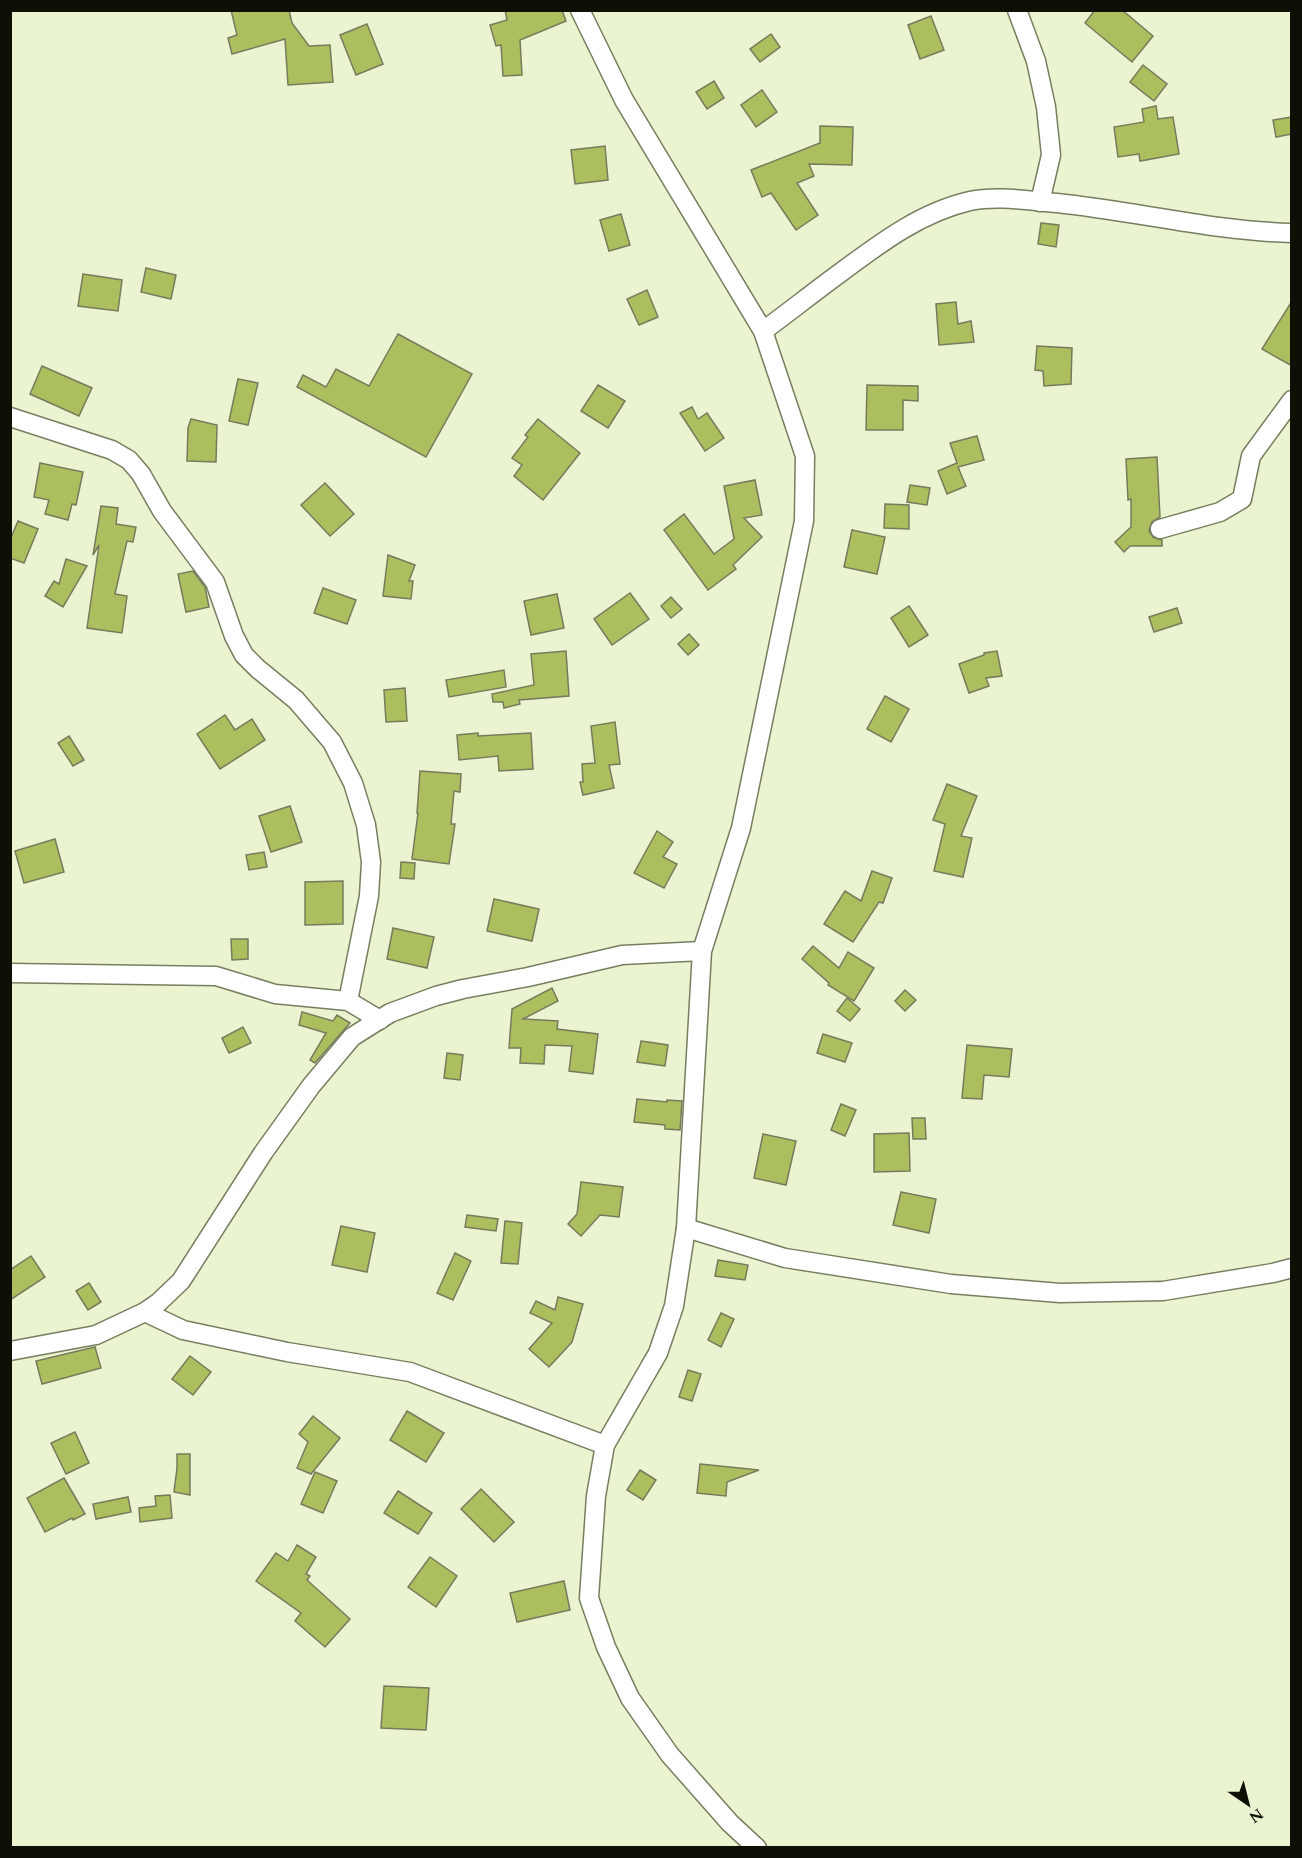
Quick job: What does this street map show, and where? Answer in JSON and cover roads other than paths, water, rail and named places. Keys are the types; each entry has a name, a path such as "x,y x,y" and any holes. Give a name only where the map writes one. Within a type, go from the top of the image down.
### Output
{"street":[{"path":"580,10 624,100 763,331 805,456 804,521 741,828 702,951 686,1228 674,1306 658,1353 605,1445 596,1496 590,1598 606,1647 630,1698 670,1755 730,1823 757,1848"},
{"path":"1017,10 1036,61 1046,107 1051,155 1040,202"},
{"path":"763,331 888,238 942,210 972,201 1007,199 1040,202 1257,232 1292,233"},
{"path":"1160,529 1220,512 1242,499 1251,456 1292,400"},
{"path":"10,417 112,450 129,460 141,474 162,511 214,582 234,636 244,655 296,699 332,742 353,783 366,825 371,862 369,896 348,1001"},
{"path":"10,1350 96,1335 145,1312 158,1303 181,1281 263,1153 311,1086 352,1037 390,1013 463,989 528,977 622,955 702,951"},
{"path":"10,973 216,976 275,994 348,1001 380,1020"},
{"path":"686,1228 785,1258 951,1284 1060,1293 1163,1291 1292,1268"},
{"path":"145,1312 183,1330 287,1352 410,1372 605,1445"}]}
